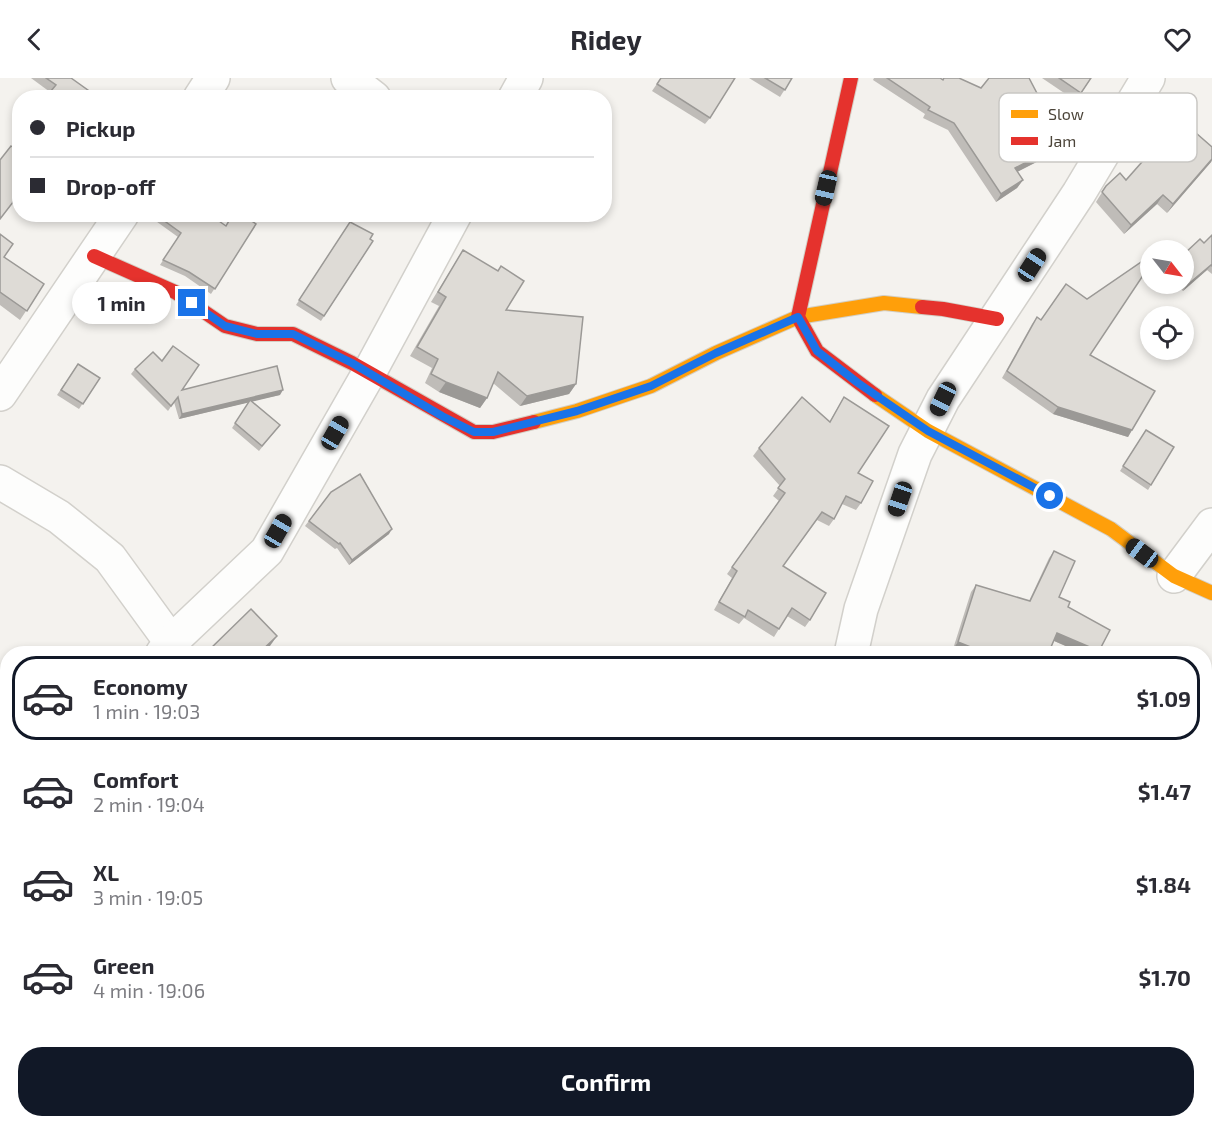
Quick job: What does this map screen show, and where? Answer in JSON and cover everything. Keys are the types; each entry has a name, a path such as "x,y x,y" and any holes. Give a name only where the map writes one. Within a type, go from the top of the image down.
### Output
{"street":[{"path":"348,78 364,90"},
{"path":"850,78 798,317 817,351 858,383 928,431 1111,529 1174,576 1212,593"},
{"path":"1140,93 1149,78"},
{"path":"853,646 861,609 915,454 943,399 1098,162"},
{"path":"0,394 117,222"},
{"path":"169,646 267,551 369,373 451,222"},
{"path":"94,256 175,292 225,326 257,334 293,334 369,373 474,432 493,432 577,411 651,386 716,353 798,317 884,303 943,309 997,319"},
{"path":"0,482 59,517 110,558 166,646"},
{"path":"1174,576 1212,525"}],"building":[{"path":"46,78 71,78 88,90 52,90 56,85"},
{"path":"661,78 735,78 710,118 657,84"},
{"path":"765,78 792,78 785,90"},
{"path":"887,78 940,78 943,80 944,78 959,78 981,88 989,78 1029,78 1037,93 999,93 999,162 1027,162 1015,168 1023,180 1001,194 954,123 928,110 930,107"},
{"path":"1059,78 1091,78 1081,93"},
{"path":"1197,134 1212,147 1212,159 1173,204 1163,195 1131,225 1102,192 1120,173 1126,180 1142,162 1197,162"},
{"path":"12,147 12,203 0,219 0,160"},
{"path":"166,222 220,222 226,226 228,222 256,224 215,289 189,272 163,260 181,233"},
{"path":"350,222 373,234 370,239 373,241 324,316 299,300"},
{"path":"0,234 13,244 4,257 44,284 27,311 0,292"},
{"path":"1212,235 1212,266 1194,279 1194,245 1200,239 1204,243"},
{"path":"463,250 498,271 501,266 524,281 506,310 583,317 576,384 527,396 498,372 487,398 431,374 438,359 417,347 446,297 438,292"},
{"path":"1140,263 1140,280 1090,355 1155,391 1132,430 1058,407 1007,371 1037,317 1041,320 1066,284 1087,299"},
{"path":"173,346 199,365 182,390 277,366 283,390 182,414 178,397 171,406 135,369 153,352 162,361"},
{"path":"78,364 100,378 83,404 61,390"},
{"path":"802,397 830,422 844,397 889,426 858,473 873,481 861,503 846,496 834,519 822,512 783,566 826,593 810,620 792,608 779,629 748,610 745,617 719,602 737,571 732,567 785,493 778,488 785,479 759,448"},
{"path":"250,400 280,425 262,446 235,423"},
{"path":"1146,430 1174,447 1151,485 1123,466"},
{"path":"360,474 392,529 352,560 340,543 309,521 331,492"},
{"path":"1054,551 1075,561 1059,597 1070,602 1068,607 1110,630 1102,646 1087,646 1057,633 1051,646 968,646 958,642 976,585 1030,601"},
{"path":"251,609 277,636 266,646 213,646"}],"traffic: slow":[{"path":"534,422 577,411 651,386 716,353 798,317 884,303 922,307"},
{"path":"875,395 928,431 1111,529 1174,576 1212,593"}],"traffic: jam":[{"path":"851,78 798,317 817,351 875,395"},
{"path":"94,256 175,292 225,326 257,334 293,334 352,363 474,432 493,432 534,422"},
{"path":"922,307 997,319"}],"route":[{"path":"192,303 225,326 257,334 293,334 352,363 442,416 474,432 493,432 577,411 651,386 716,353 798,317 817,351 858,383 928,431 1050,496"}]}
